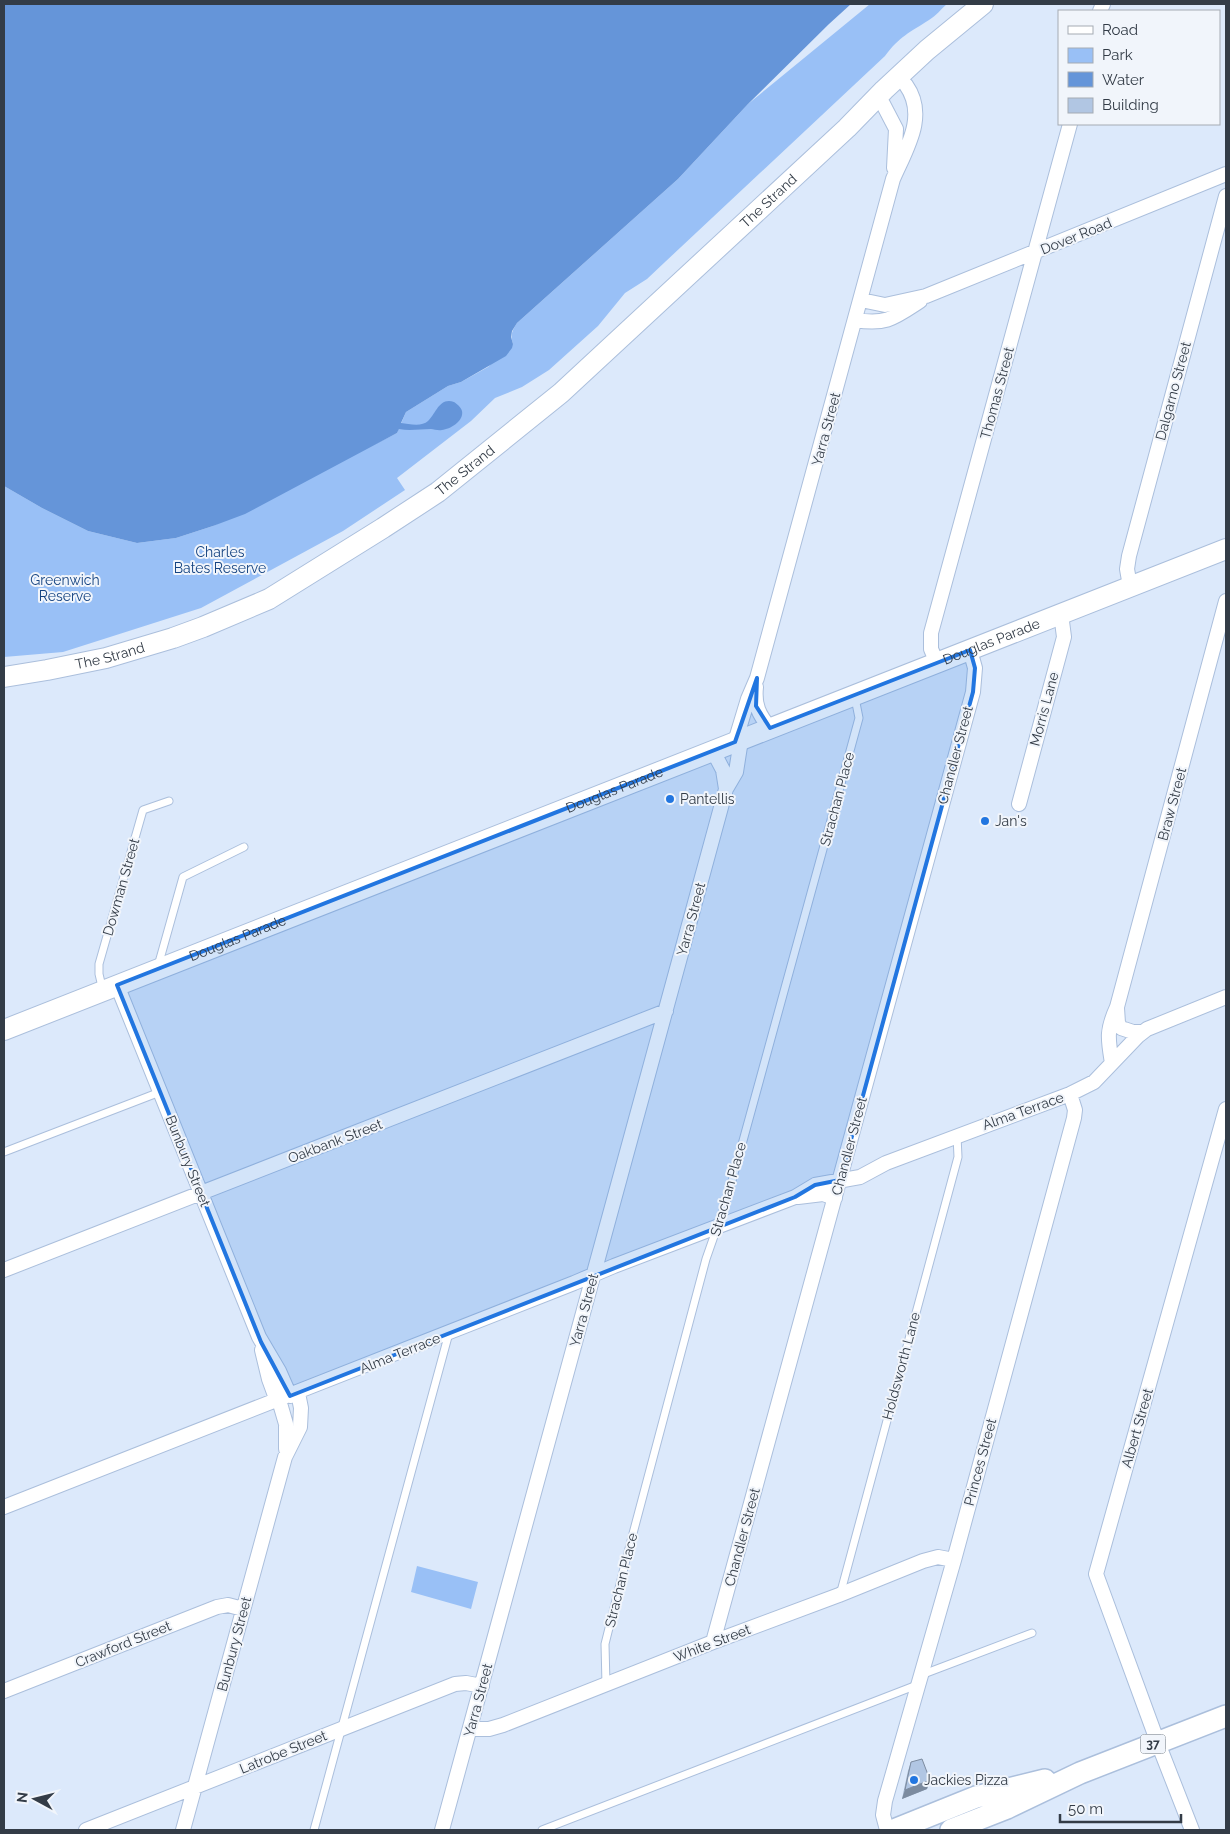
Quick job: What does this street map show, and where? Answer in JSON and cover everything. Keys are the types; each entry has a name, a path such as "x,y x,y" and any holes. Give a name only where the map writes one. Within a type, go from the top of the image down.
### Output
{"main road":[{"name":"37","path":"951,1830 1008,1808 1080,1772 1226,1716"},
{"name":"37","path":"894,1830 984,1795 1080,1772"}],"street":[{"name":"The Strand","path":"4,676 47,670 106,658 188,632 269,599 438,492 560,393 847,128 893,92 927,50 976,10"},
{"name":"Yarra Street","path":"442,1830 726,789 736,772 738,741 748,699 757,678 893,179 916,121 914,98 893,92 896,129 893,179"},
{"name":"Thomas Street","path":"936,663 931,649 931,633 1070,125"},
{"name":"Dover Road","path":"861,300 886,305 926,296 1226,174"},
{"name":"Dalgarno Street","path":"1130,586 1127,570 1129,556 1226,196"},
{"name":"Dover Road","path":"856,320 869,322 885,321 898,316 926,296"},
{"name":"Douglas Parade","path":"4,1030 1226,549"},
{"name":"Braw Street","path":"1112,1063 1108,1032 1117,1007 1226,601"},
{"name":"Morris Lane","path":"1019,804 1064,637 1061,614"},
{"name":"Chandler Street","path":"713,1642 972,692 975,668 970,650"},
{"name":"Yarra Street","path":"757,678 756,706 760,716 770,728"},
{"name":"Yarra Street","path":"713,751 723,770 726,789"},
{"name":"Bunbury Street","path":"110,988 160,1092 259,1337 269,1379 301,1419 300,1427 285,1458 183,1830"},
{"path":"1117,1007 1118,1022 1121,1028 1133,1032 1142,1032 1226,998"},
{"name":"Oakbank Street","path":"4,1270 666,1011"},
{"name":"Alma Terrace","path":"4,1507 795,1197 815,1185 842,1174 860,1177 886,1163 1070,1094 1094,1082 1142,1032"},
{"name":"Princes Street","path":"887,1830 883,1812 1075,1116 1075,1108 1070,1094"},
{"name":"Albert Street","path":"1192,1830 1096,1574 1226,1109"},
{"name":"Alma Terrace","path":"795,1197 823,1194 835,1198"},
{"name":"Bunbury Street","path":"285,1458 286,1398"},
{"name":"White Street","path":"471,1729 489,1729 503,1725 923,1561 938,1557 954,1560"},
{"name":"Crawford Street","path":"4,1691 213,1608 228,1606 243,1610"},
{"name":"Latrobe Street","path":"86,1830 457,1684 466,1683 482,1686"}],"lane":[{"name":"Strachan Place","path":"606,1685 605,1644 627,1556 704,1268 727,1199 859,718 855,695"},
{"name":"Dowman Street","path":"110,988 98,974 99,964 143,810 169,801"},
{"path":"157,969 183,877 244,846"},
{"path":"4,1152 160,1092"},
{"name":"Holdsworth Lane","path":"840,1595 958,1158 957,1136"},
{"path":"314,1830 450,1333"},
{"path":"542,1830 920,1680 1032,1633"}],"highlighted area":[{"path":"970,650 975,668 973,692 840,1180 815,1185 795,1197 290,1396 261,1342 117,985 735,742 757,678 756,706 770,728"}],"green space":[{"name":"Charles Bates Reserve","path":"870,4 947,4 932,18 900,39 885,56 647,279 625,293 598,326 549,370 522,387 495,398 471,421 397,478 405,490 343,531 201,608 63,652 4,657 4,486 88,531 137,543 176,538 213,526 397,433 406,412 448,386 461,382 488,367 513,344 512,333 517,323 678,179 748,104"},
{"path":"417,1566 478,1582 471,1609 411,1592"}],"water":[{"path":"4,4 851,4 748,104 678,179 517,323 512,331 512,348 506,356 461,382 448,386 406,412 401,423 415,425 425,423 441,404 449,401 454,402 462,411 461,418 456,424 441,430 399,429 397,433 245,514 176,538 137,543 88,531 4,486"}],"building":[{"path":"922,1759 930,1780 905,1790 911,1762"}],"place":[{"name":"Pantellis","path":"670,799"},
{"name":"Jan's","path":"985,821"},
{"name":"Jackies Pizza","path":"914,1780"}],"park label":[{"name":"Greenwich Reserve","path":"65,588"}]}
